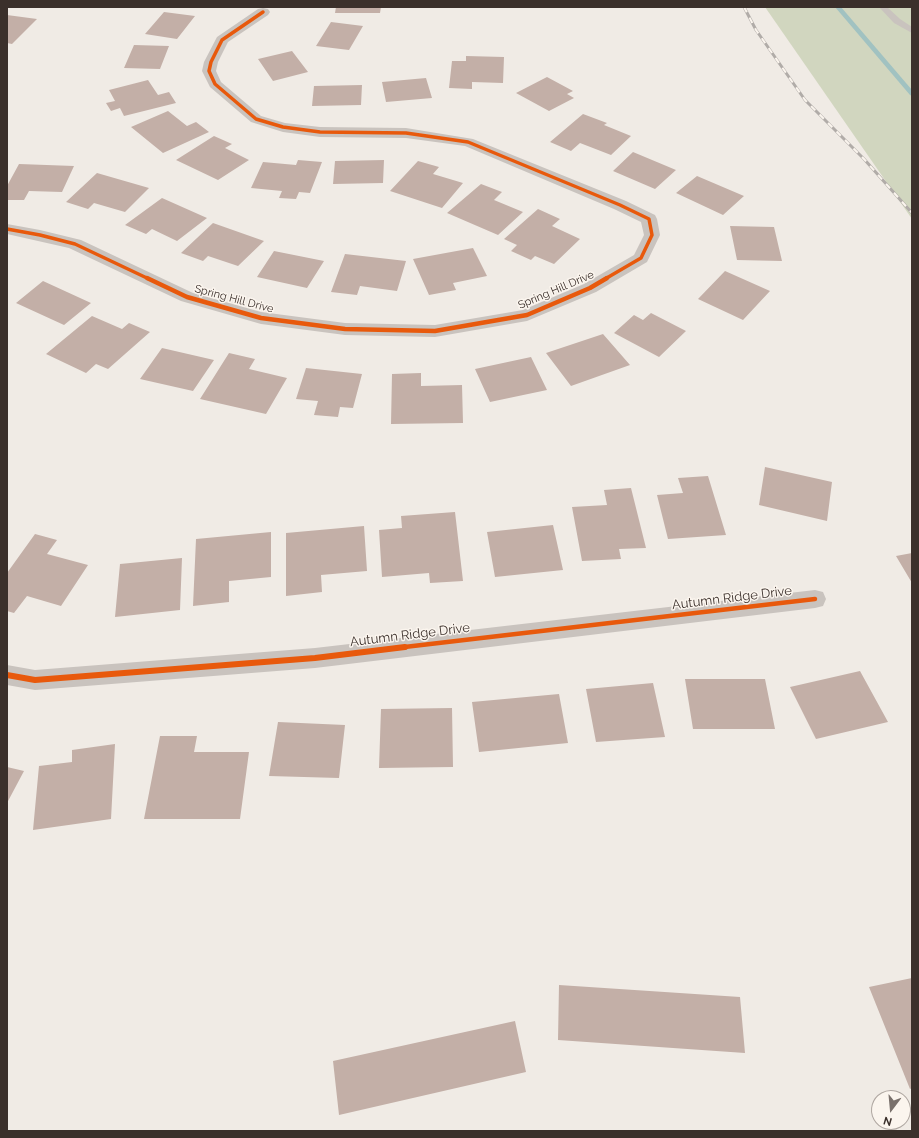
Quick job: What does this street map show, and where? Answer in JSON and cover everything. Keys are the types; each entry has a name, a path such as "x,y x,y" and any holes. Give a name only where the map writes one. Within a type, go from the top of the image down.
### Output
{"street":[{"name":"Spring Hill Drive","path":"7,229 40,234 75,244 187,297 261,318 345,329 435,331 527,315 590,288 641,258 652,234 649,220 620,205 468,142 406,133 320,132 283,127 256,119 215,84 209,72 211,62 222,40 263,12"},
{"name":"Autumn Ridge Drive","path":"7,675 35,680 315,658 815,599"}],"lane":[{"path":"883,7 897,21 912,31"}],"green space":[{"path":"765,7 912,7 912,219"}],"building":[{"path":"336,7 381,7 380,13 335,13"},
{"path":"164,12 195,16 177,39 145,34"},
{"path":"7,15 37,19 12,44 7,43"},
{"path":"331,22 363,26 349,50 316,46"},
{"path":"134,45 169,46 160,69 124,68"},
{"path":"292,51 308,72 273,81 258,59"},
{"path":"466,56 504,57 503,83 472,82 472,89 449,88 452,61 466,61"},
{"path":"547,77 573,91 567,94 574,98 549,111 516,93"},
{"path":"426,78 432,98 386,102 382,82"},
{"path":"148,80 158,95 169,92 176,103 124,116 120,108 111,111 106,103 115,101 109,90"},
{"path":"362,85 361,105 312,106 314,86"},
{"path":"168,111 187,126 196,122 209,132 163,153 131,127"},
{"path":"583,114 607,123 604,125 631,136 611,155 580,143 571,151 550,142"},
{"path":"214,136 232,144 225,148 249,160 218,180 176,160"},
{"path":"633,152 676,170 655,189 613,171"},
{"path":"298,160 322,162 310,193 299,192 296,199 279,198 282,191 251,188 263,162 296,165"},
{"path":"384,160 383,183 333,184 335,161"},
{"path":"418,161 439,167 433,174 463,183 442,208 390,191"},
{"path":"19,164 74,166 62,192 29,191 24,200 7,200 7,186"},
{"path":"97,173 149,188 125,212 94,203 88,209 66,202"},
{"path":"697,176 744,196 723,215 676,193"},
{"path":"481,184 502,192 494,200 523,212 498,235 447,213"},
{"path":"162,198 207,218 177,241 152,229 146,234 125,225"},
{"path":"538,209 560,219 552,226 580,239 554,264 535,256 531,260 511,251 517,245 504,239"},
{"path":"213,223 264,241 238,266 208,256 203,261 181,253"},
{"path":"730,226 774,227 782,261 737,260"},
{"path":"473,248 487,276 453,283 456,290 429,295 413,259"},
{"path":"274,251 324,261 307,288 257,277"},
{"path":"345,254 406,261 397,291 360,286 357,295 331,292"},
{"path":"725,271 770,291 743,320 698,299"},
{"path":"43,281 91,303 64,325 16,303"},
{"path":"651,313 686,331 659,357 614,333 634,315 643,320"},
{"path":"92,316 122,329 129,323 150,332 108,369 96,364 86,373 46,354"},
{"path":"603,334 630,365 571,386 546,353"},
{"path":"162,348 214,360 193,391 140,379"},
{"path":"229,353 255,359 249,369 287,378 266,414 200,399"},
{"path":"531,357 547,390 490,402 475,369"},
{"path":"306,368 362,374 353,408 340,407 338,417 314,415 318,401 296,399"},
{"path":"421,373 421,386 462,385 463,423 391,424 392,374"},
{"path":"765,467 832,482 827,521 759,505"},
{"path":"708,476 726,535 668,539 657,495 683,493 678,478"},
{"path":"631,488 646,548 619,549 621,559 582,561 572,507 607,505 604,490"},
{"path":"455,512 463,581 430,583 429,573 382,577 379,530 402,528 401,516"},
{"path":"553,525 563,570 495,577 487,532"},
{"path":"364,526 367,571 321,575 322,592 286,596 286,533"},
{"path":"271,532 271,577 229,581 229,602 193,606 196,539"},
{"path":"35,534 57,540 47,554 88,565 61,606 27,596 14,613 7,611 7,573"},
{"path":"912,553 912,583 896,556"},
{"path":"182,558 180,610 115,617 120,564"},
{"path":"860,671 888,722 816,739 790,687"},
{"path":"685,679 765,679 775,729 693,729"},
{"path":"653,683 665,737 596,742 586,689"},
{"path":"559,694 568,743 479,752 472,702"},
{"path":"452,708 453,767 379,768 381,709"},
{"path":"278,722 345,725 339,778 269,776"},
{"path":"160,736 197,736 194,752 249,752 240,819 144,819"},
{"path":"115,744 111,819 33,830 39,766 72,762 72,750"},
{"path":"7,767 24,771 7,803"},
{"path":"912,978 912,1088 910,1089 869,987"},
{"path":"559,985 740,997 745,1053 558,1040"},
{"path":"515,1021 526,1072 339,1115 333,1061"}],"waterway":[{"path":"838,7 912,94"}],"railway":[{"path":"744,7 756,30 805,100 864,159 912,213"}],"cycle path":[{"path":"7,229 40,235 75,244 187,297 261,318 345,329 435,331 527,315 590,288 641,258 652,235 649,219 620,205 468,142 406,133 320,132 283,127 256,119 215,84 209,71 211,62 222,40 263,12"},
{"path":"7,675 35,680 315,658 815,599"}]}
